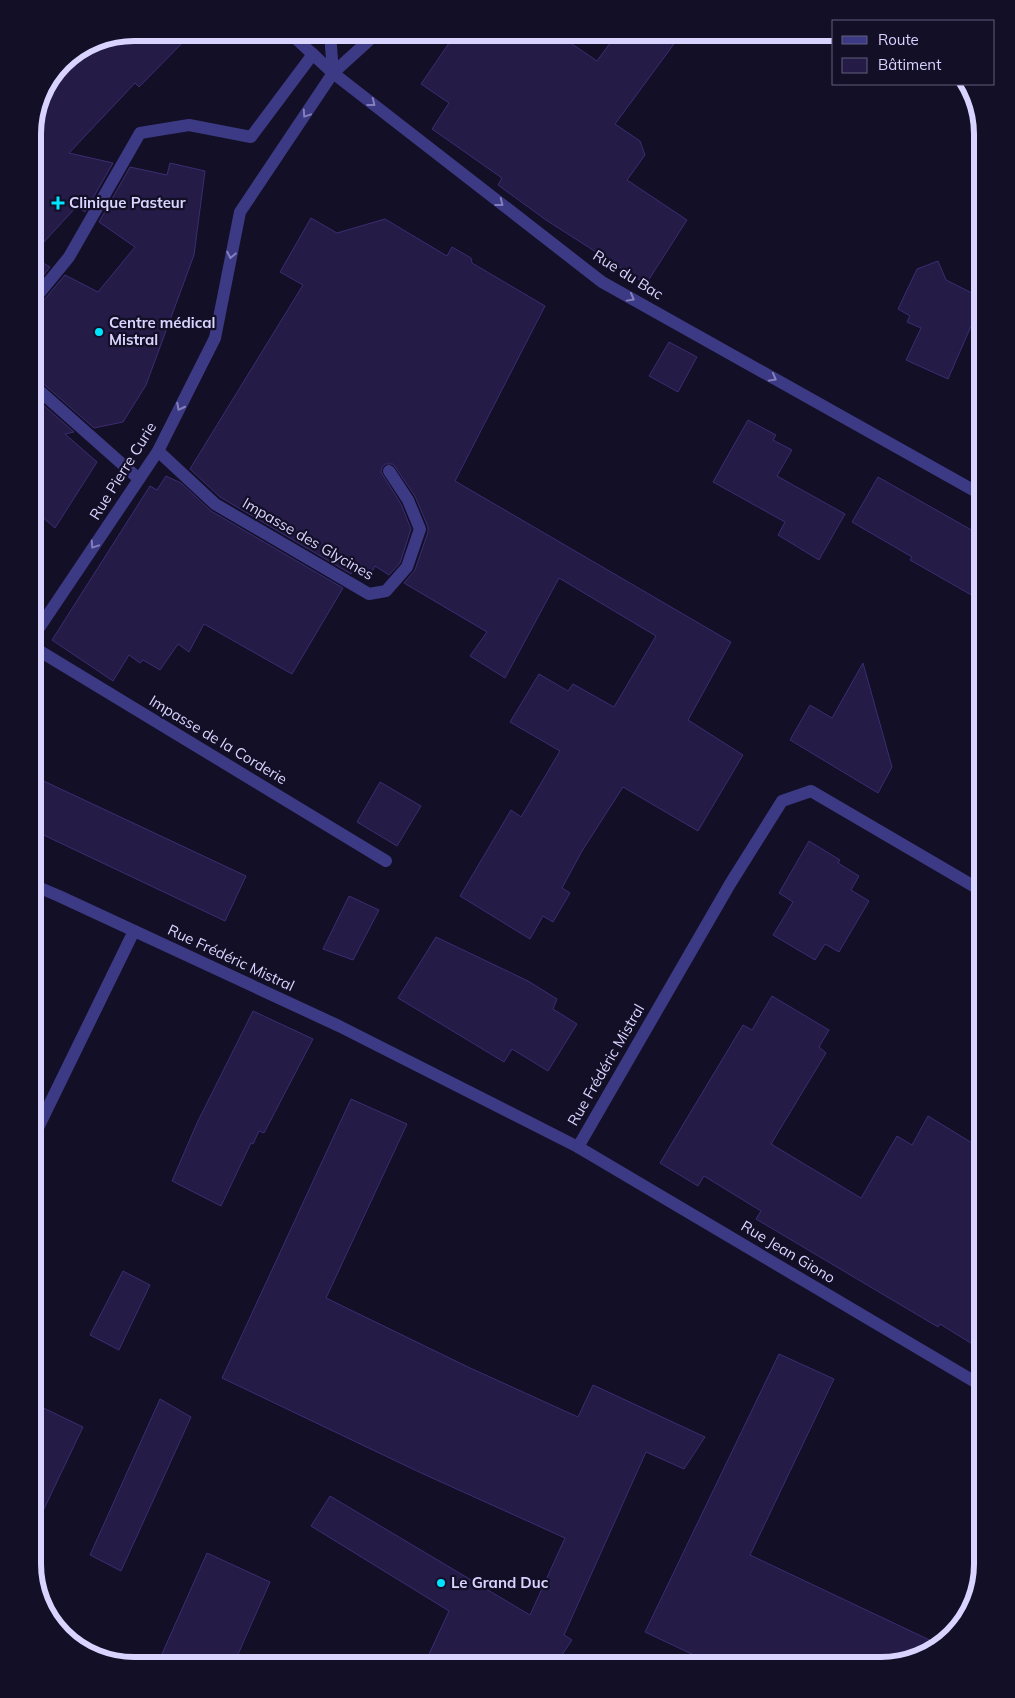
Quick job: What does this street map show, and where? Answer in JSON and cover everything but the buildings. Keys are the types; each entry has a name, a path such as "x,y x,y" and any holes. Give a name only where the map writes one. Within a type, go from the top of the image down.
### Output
{"street":[{"name":"Rue du Bac","path":"299,41 333,73 602,282 974,491"},
{"path":"331,41 333,73"},
{"name":"Rue Pierre Curie","path":"41,625 158,451 215,338 240,212 333,73 368,41"},
{"path":"41,292 69,258 140,133 189,125 251,136 313,54"},
{"path":"41,392 139,479"},
{"name":"Impasse des Glycines","path":"158,451 215,504 369,594 386,591 406,568 420,529 408,500 389,471"},
{"name":"Impasse de la Corderie","path":"41,652 386,861"},
{"name":"Rue Frédéric Mistral","path":"41,889 339,1026 578,1147 730,884 782,801 811,791 974,883"},
{"path":"41,1120 134,931"},
{"name":"Rue Jean Giono","path":"578,1147 974,1381"}],"place":[{"name":"Clinique Pasteur","path":"58,203"},
{"name":"Centre médical Mistral","path":"99,332"},
{"name":"Le Grand Duc","path":"441,1583"}]}
